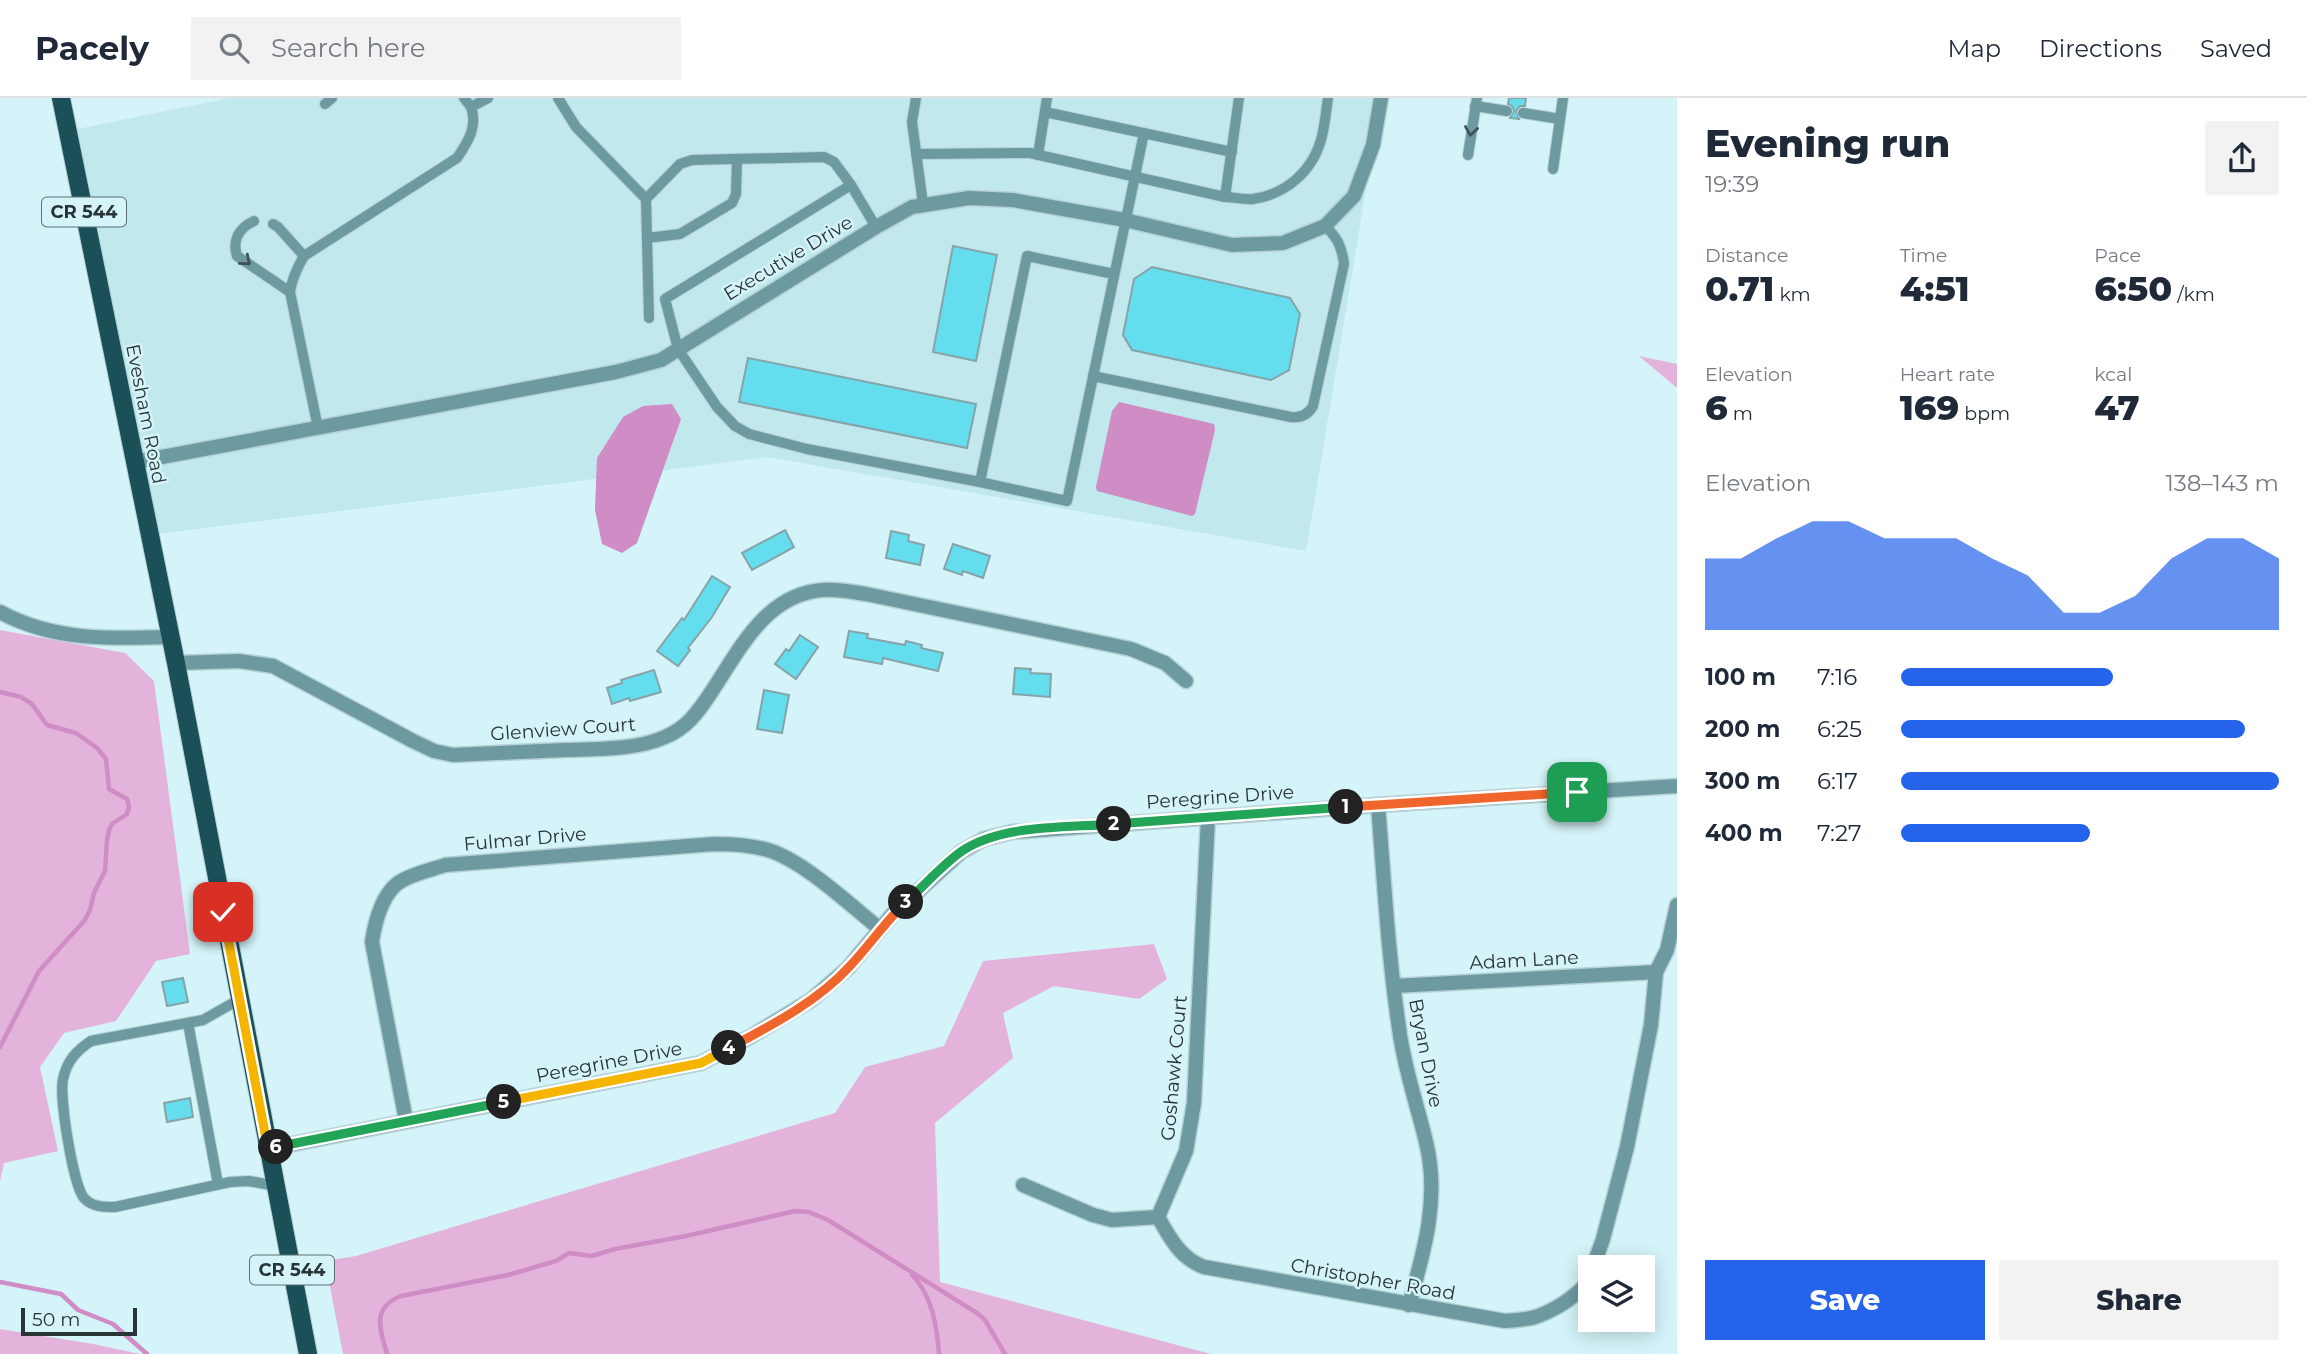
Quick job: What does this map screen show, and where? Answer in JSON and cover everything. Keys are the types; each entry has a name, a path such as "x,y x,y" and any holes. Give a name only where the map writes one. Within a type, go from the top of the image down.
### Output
{"main road":[{"name":"Evesham Road","path":"61,98 176,663 240,999"},
{"name":"CR 544","path":"240,999 308,1354"}],"street":[{"name":"Executive Drive","path":"135,462 616,372 661,359 876,227 912,207 923,204 969,198 1013,200 1125,220 1232,246 1283,243 1325,226 1354,196 1373,145 1381,98"},
{"name":"Glenview Court","path":"176,663 239,661 272,666 413,741 434,751 453,755 609,749 664,738 680,730 695,717 749,633 765,617 801,594 823,590 866,594 1131,649 1165,663 1186,681"},
{"path":"0,612 37,628 85,637 170,637"},
{"name":"Peregrine Drive","path":"268,1149 701,1063 811,1000 848,968 892,915 961,852 984,839 1012,832 1208,817 1677,786"},
{"name":"Bryan Drive","path":"1378,805 1399,1030 1409,1082 1427,1145 1431,1185 1432,1213 1409,1305"},
{"name":"Goshawk Court","path":"1158,1217 1186,1152 1194,1103 1208,817"},
{"name":"Fulmar Drive","path":"406,1121 372,942 375,924 384,902 395,885 404,879 445,865 713,844 741,845 770,850 800,866 880,929"},
{"path":"1597,1255 1627,1147 1651,1026 1656,972 1667,950 1677,905"},
{"name":"Adam Lane","path":"1394,986 1656,972"},
{"path":"1023,1185 1055,1200 1112,1220 1158,1217"},
{"name":"Christopher Road","path":"1158,1217 1173,1244 1191,1262 1204,1267 1409,1305 1505,1321 1537,1317 1567,1301 1578,1291"}],"lane":[{"path":"318,428 290,292 292,280 304,257 457,158 473,128 474,115 468,102 488,98"},
{"path":"558,98 576,127 646,199 649,318"},
{"path":"916,98 912,122 923,204"},
{"path":"1038,155 1047,98"},
{"path":"1226,197 1239,98"},
{"path":"916,154 1030,153 1226,197 1250,199 1275,194 1296,181 1312,162 1321,138 1328,98"},
{"path":"1553,169 1563,98"},
{"path":"1468,155 1476,102 1507,111"},
{"path":"1045,112 1231,152"},
{"path":"1523,113 1560,119"},
{"path":"851,185 665,299 678,349 717,407 735,426 749,434 807,449 1067,501 1144,133"},
{"path":"646,199 680,164 692,160 824,158 834,162 876,227"},
{"path":"647,238 680,234 732,202 736,194 737,160"},
{"path":"254,221 241,230 236,239 234,246 237,256 290,292"},
{"path":"273,224 304,257"},
{"path":"1093,376 1291,417 1307,414 1313,406 1344,264 1339,243 1325,226"},
{"path":"980,482 1027,256 1114,274"},
{"path":"240,999 203,1020 91,1041 75,1051 62,1081 62,1102 74,1169 83,1196 102,1207 115,1207 218,1184 249,1181 276,1186"},
{"path":"188,1023 218,1184"}],"shaded area":[{"path":"229,98 1381,98 1306,551 767,457 150,535 68,131"},
{"path":"1639,356 1677,364 1677,388"},
{"path":"1119,402 1214,424 1215,430 1195,514 1192,516 1097,491 1112,411"},
{"path":"672,404 681,419 637,543 622,553 602,544 595,510 597,458 623,417 643,406"},
{"path":"0,630 125,653 154,681 190,954 156,961 116,1021 64,1033 40,1067 58,1151 4,1163 0,1181"},
{"path":"1154,944 1167,979 1139,999 1054,986 1003,1013 1013,1058 935,1123 940,1282 1211,1354 343,1354 325,1261 356,1256 835,1113 865,1067 944,1046 983,961"},
{"path":"0,1329 93,1344 140,1354 0,1354"}],"building":[{"path":"1509,98 1526,98 1525,106 1520,106 1516,111 1519,119 1510,118 1514,111 1508,104"},
{"path":"953,246 997,255 976,361 933,352"},
{"path":"1152,267 1290,298 1300,314 1289,370 1271,380 1132,350 1123,335 1134,279"},
{"path":"748,358 976,404 967,448 739,402"},
{"path":"785,530 794,547 752,570 742,553"},
{"path":"891,531 909,535 908,541 924,545 920,565 886,558"},
{"path":"953,544 990,556 983,578 963,571 962,575 944,569"},
{"path":"712,576 730,587 678,666 657,651 682,618 684,620"},
{"path":"849,631 868,634 867,638 905,645 906,641 943,653 938,671 883,658 882,664 844,657"},
{"path":"800,635 818,647 796,679 775,664 786,649 789,651"},
{"path":"1015,668 1031,669 1030,673 1051,674 1050,697 1013,694"},
{"path":"654,670 661,692 612,704 607,688 622,683 621,680"},
{"path":"764,690 789,695 782,733 757,729"},
{"path":"183,978 188,1002 167,1006 162,982"},
{"path":"190,1098 193,1117 167,1122 164,1103"}],"waterway":[{"path":"0,692 21,697 32,704 47,725 76,733 97,748 106,759 109,789 127,799 129,807 127,814 112,824 109,830 105,871 85,920 39,971 0,1047"},
{"path":"387,1354 380,1320 385,1307 401,1296 508,1275 556,1261 569,1253 592,1256 795,1211 809,1212 828,1220 977,1313 985,1320 1005,1354"},
{"path":"912,1275 929,1301 939,1354"},
{"path":"0,1282 61,1294 78,1310 113,1324 147,1354"}],"route":[{"path":"223,912 268,1149 701,1063 811,1000 848,968 892,915 961,852 984,839 1012,832 1577,792"}]}
